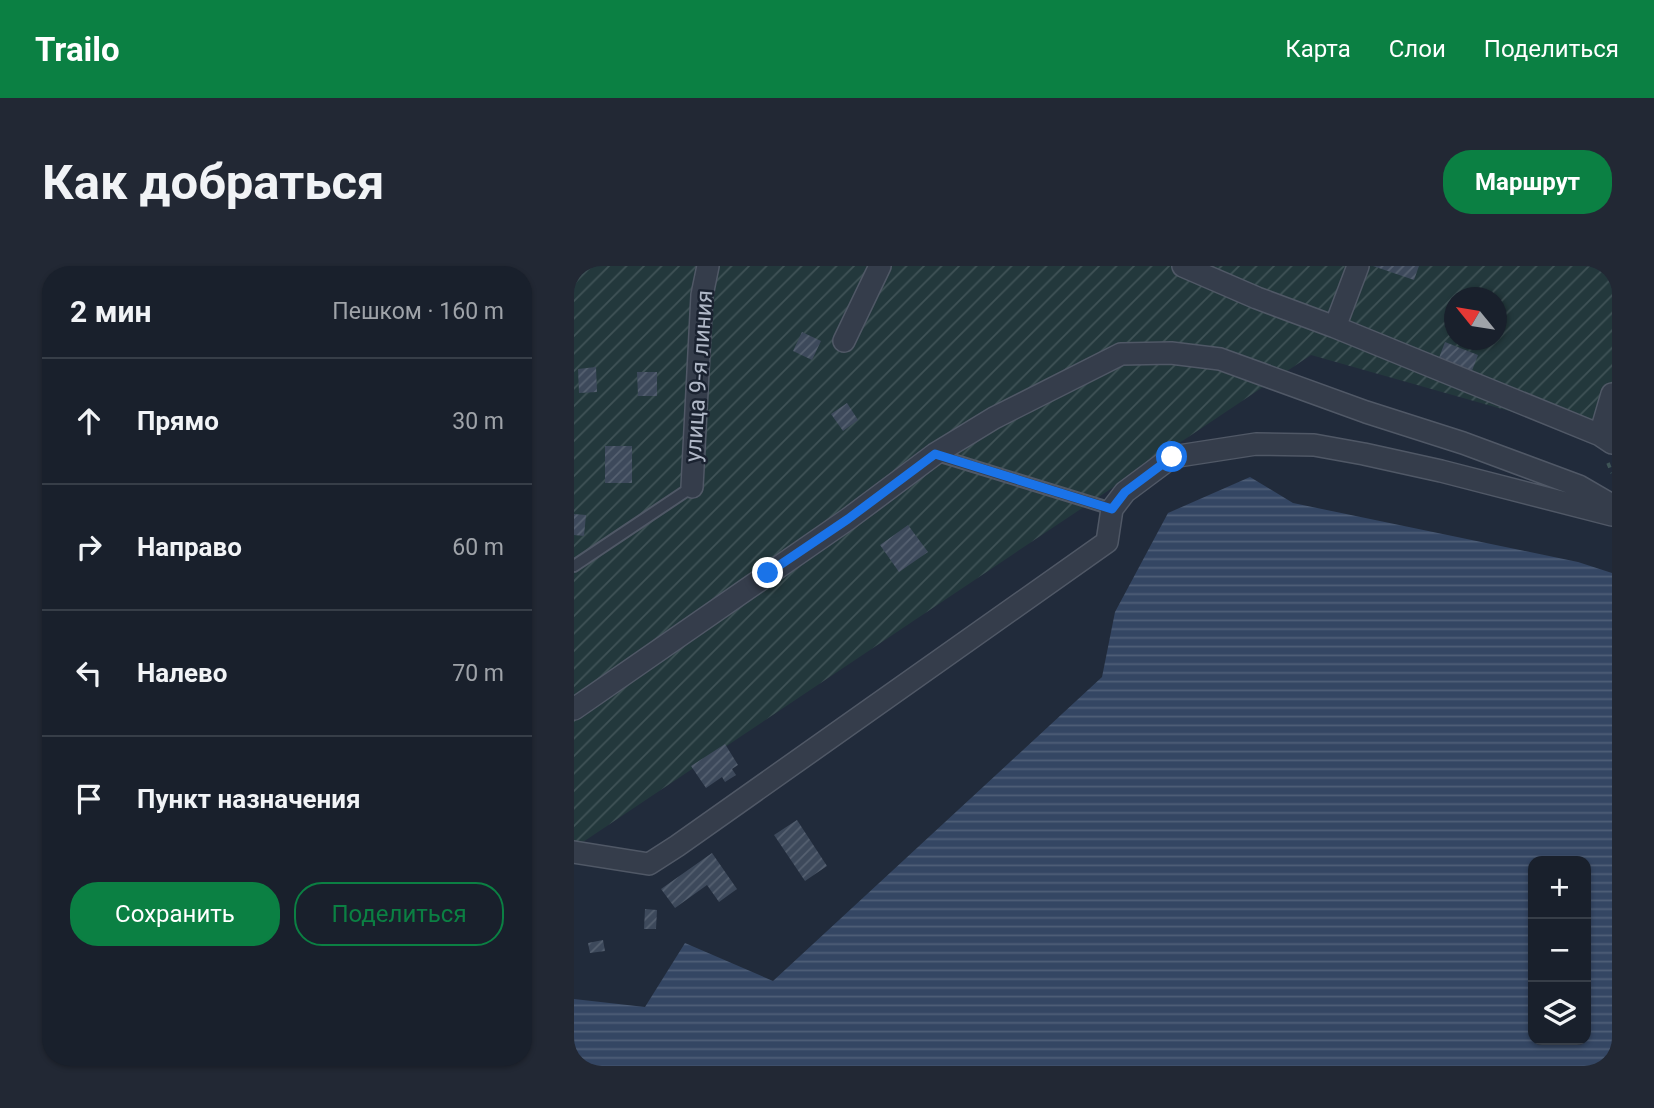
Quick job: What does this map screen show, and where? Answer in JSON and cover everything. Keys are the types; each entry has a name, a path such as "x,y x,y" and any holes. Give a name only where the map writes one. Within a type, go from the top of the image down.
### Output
{"street":[{"name":"улица 9-я линия","path":"692,487 702,295 708,266"},
{"path":"844,341 880,266"},
{"path":"1183,266 1606,439 1612,394"},
{"path":"1335,327 1358,266"},
{"path":"574,709 848,519 935,454 994,418 1121,354 1171,353 1220,359 1579,486 1612,505"},
{"path":"574,852 649,864 677,846 1107,542 1112,509 1125,492 1172,457 1256,444 1314,445 1441,471 1612,514"}],"lane":[{"path":"935,454 1112,509"},
{"path":"574,566 692,487"}],"green space":[{"path":"574,266 1612,266 1612,440 1311,355 574,848"}],"water":[{"path":"1250,477 1293,503 1578,562 1612,573 1612,1066 574,1066 574,999 645,1007 685,943 773,981 1102,677 1115,612 1168,513"}],"building":[{"path":"1373,266 1419,266 1414,280"},
{"path":"802,332 821,341 812,360 793,351"},
{"path":"1444,345 1444,350 1465,350 1478,355 1470,376 1437,363"},
{"path":"596,367 597,392 579,393 578,369"},
{"path":"637,372 657,372 657,396 638,396"},
{"path":"847,403 858,420 843,431 831,414"},
{"path":"605,446 632,446 632,483 605,483"},
{"path":"574,514 586,515 584,536 574,535"},
{"path":"908,525 928,552 899,572 880,545"},
{"path":"725,744 738,765 732,769 736,775 725,782 722,777 706,788 691,766"},
{"path":"797,820 827,866 805,881 774,835"},
{"path":"712,853 737,889 719,902 707,885 675,908 661,889"},
{"path":"645,909 657,910 656,929 644,929"},
{"path":"603,940 605,951 590,953 588,943"}],"route":[{"path":"768,573 848,519 935,454 1112,509 1125,492 1172,457"}]}
